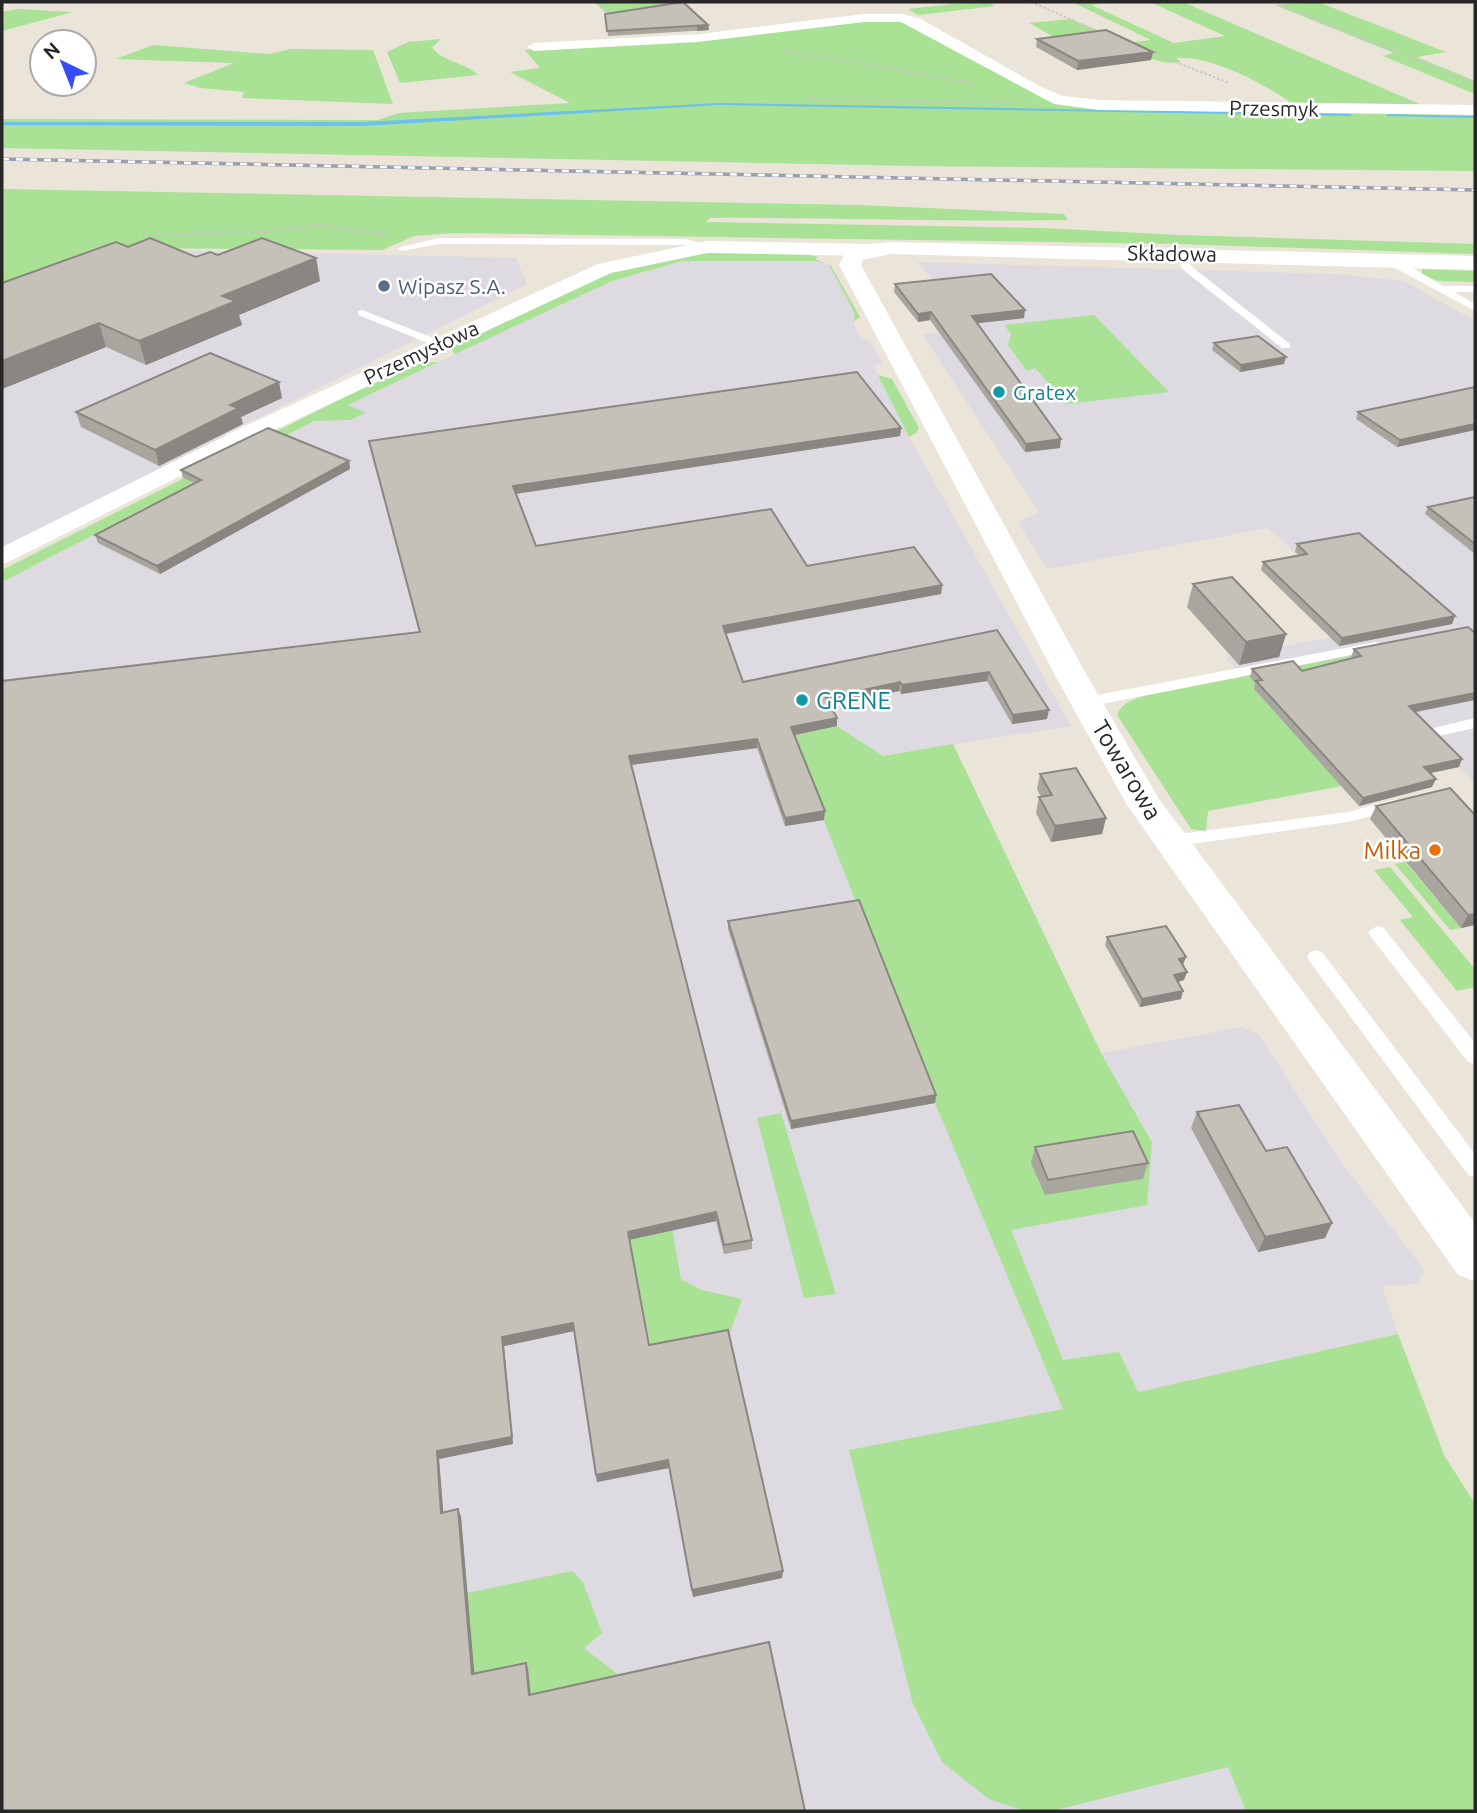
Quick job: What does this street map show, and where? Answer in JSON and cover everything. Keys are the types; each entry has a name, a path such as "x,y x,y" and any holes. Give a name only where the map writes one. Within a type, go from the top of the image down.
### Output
{"street":[{"name":"Przesmyk","path":"534,47 697,38 864,18 902,18 916,22 1035,90 1072,102 1099,105 1475,110"},
{"name":"Przemysłowa","path":"2,557 437,344 606,268 707,247 868,250"},
{"name":"Składowa","path":"868,250 891,247 1181,253 1475,263"},
{"name":"Towarowa","path":"868,250 854,256 850,265 854,275 1145,805 1475,1260"}],"lane":[{"path":"402,248 439,241 686,242 707,247"},
{"path":"1181,253 1186,267 1286,346"},
{"path":"1395,260 1399,266 1475,308"},
{"path":"1441,289 1475,289"},
{"path":"362,313 437,344"},
{"path":"1087,702 1397,642"},
{"path":"1439,731 1475,723"},
{"path":"1171,841 1348,817 1413,800"},
{"path":"1377,932 1475,1057"},
{"path":"1315,957 1475,1169"}],"path":[{"path":"1031,2 1105,34"},
{"path":"1283,6 1475,84"},
{"path":"780,50 982,85"},
{"path":"1150,52 1231,83"},
{"path":"808,99 1017,102"},
{"path":"143,235 260,232 318,225 439,241"}],"shaded area":[{"path":"96,248 516,258 527,284 224,435 229,438 2,550 2,283"},
{"path":"682,261 818,261 829,265 855,314 853,320 859,336 872,344 883,364 873,365 909,437 1071,726 822,765 1152,1141 1101,1053 1243,1027 1259,1035 1341,1162 1425,1271 1416,1284 1382,1286 1398,1334 1138,1392 1063,1360 1246,1811 2,1811 2,582 314,421 350,420 365,413 347,406 571,298 612,281"},
{"path":"917,262 1334,274 1404,281 1475,321 1475,784 1459,767 1346,791 1225,657 1378,629 1268,528 1047,569 1018,522 1039,512 922,334 975,328"}],"green space":[{"path":"594,2 670,2 677,4 606,13"},
{"path":"989,2 995,6 918,15 908,9"},
{"path":"1072,2 1116,2 1091,5 1174,43 1225,36 1150,2 1183,2 1431,109 1475,110 1475,171 914,166 2,148 2,119 378,120 398,113 570,103 510,72 540,68 525,50 883,16 914,21 1062,103 1294,105 1269,88 1237,72 1205,61 1176,58 1181,62 1171,63 1152,59 1106,38 1063,41 1029,23 1071,19 1125,43 1151,40"},
{"path":"1318,2 1446,52 1417,57 1475,81 1475,94 1383,56 1394,53 1275,5"},
{"path":"18,9 73,12 2,31 2,12"},
{"path":"441,39 432,47 436,52 478,75 400,83 387,52 408,42"},
{"path":"153,45 269,54 291,49 373,50 393,104 242,98 244,92 201,88 184,83 234,63 116,59"},
{"path":"2,189 860,205 1064,214 1068,220 710,218 706,222 1044,228 1475,244 1475,254 1178,244 453,233 414,236 382,250 96,248 2,283"},
{"path":"710,253 803,253 818,257 815,259 827,264 818,261 682,261 612,281 455,354 452,350 454,344 605,273 677,256"},
{"path":"829,265 860,317 853,322 855,314"},
{"path":"1422,269 1475,271 1475,282 1438,281 1422,274"},
{"path":"1094,315 1169,392 1067,404 1035,368 1027,371 1008,345 1011,334 1004,325"},
{"path":"418,362 438,362 348,405 366,413 350,420 314,421 2,582 2,570"},
{"path":"878,375 892,379 919,428 916,433 909,437"},
{"path":"1475,632 1475,645 1254,689 1342,786 1208,811 1206,831 1191,829 1117,715 1125,704 1147,695"},
{"path":"837,726 883,756 953,744 1101,1053 1152,1142 1147,1205 1011,1230 1063,1360 1119,1352 1138,1392 1398,1334 1444,1455 1475,1504 1475,1811 1246,1811 1228,1767 1052,1811 1025,1811 989,1799 942,1762 913,1704 849,1450 1063,1409 935,1103 808,780 770,740"},
{"path":"1405,862 1461,928 1450,930 1395,864"},
{"path":"1390,867 1475,969 1475,987 1457,991 1400,920 1413,917 1374,870"},
{"path":"781,1113 836,1294 804,1298 757,1118"},
{"path":"617,1174 672,1229 681,1279 702,1290 742,1299 728,1338 652,1353"},
{"path":"572,1571 583,1582 602,1633 584,1648 625,1680 531,1701 528,1669 476,1701 467,1593"}],"building":[{"path":"683,2 708,25 607,31 605,14"},
{"path":"1106,30 1153,52 1078,61 1037,39"},
{"path":"150,238 196,257 210,252 218,255 262,238 316,258 222,296 236,301 139,341 99,323 2,361 2,283 116,242 128,247"},
{"path":"991,274 1025,310 972,316 1061,439 1026,444 931,312 918,314 895,284"},
{"path":"1258,336 1286,357 1241,365 1214,343"},
{"path":"210,353 279,382 230,405 239,408 155,450 76,412"},
{"path":"857,372 901,428 513,486 536,546 771,509 807,566 914,547 942,585 723,626 743,682 997,630 1049,710 1013,715 989,672 902,685 900,682 826,698 837,718 791,727 825,811 785,818 757,739 629,756 752,1240 724,1245 716,1212 628,1232 649,1345 728,1330 783,1571 692,1590 668,1460 596,1475 573,1323 502,1337 512,1437 437,1451 441,1513 458,1509 472,1674 526,1663 529,1695 769,1642 805,1811 2,1811 2,681 420,632 369,441"},
{"path":"1475,387 1475,424 1400,440 1358,412"},
{"path":"268,428 349,461 157,566 95,535 201,480 181,470"},
{"path":"1475,497 1475,544 1428,507"},
{"path":"1359,533 1455,616 1342,638 1263,562 1307,554 1297,544"},
{"path":"1232,577 1286,634 1246,642 1193,584"},
{"path":"1468,627 1475,633 1475,693 1409,706 1462,759 1424,767 1436,779 1363,798 1256,681 1262,680 1252,669 1293,661 1302,671 1361,656 1354,649"},
{"path":"1076,768 1106,818 1055,826 1039,797 1052,795 1040,774"},
{"name":"Milka","path":"1450,788 1475,815 1475,914 1468,915 1376,806"},
{"path":"859,900 936,1095 791,1121 728,921"},
{"path":"1166,926 1186,957 1179,959 1187,972 1174,975 1183,991 1142,999 1107,937"},
{"path":"1239,1105 1266,1151 1287,1147 1332,1223 1265,1237 1197,1112"},
{"path":"1133,1131 1148,1163 1048,1180 1035,1147"}],"waterway":[{"path":"2,124 363,124 719,104 1350,115"},
{"path":"1388,115 1475,117"}],"railway":[{"path":"2,159 1475,190"}],"place":[{"name":"Wipasz S.A.","path":"384,286"},
{"name":"Gratex","path":"999,392"},
{"name":"GRENE","path":"802,700"},
{"name":"Milka","path":"1435,850"}]}
